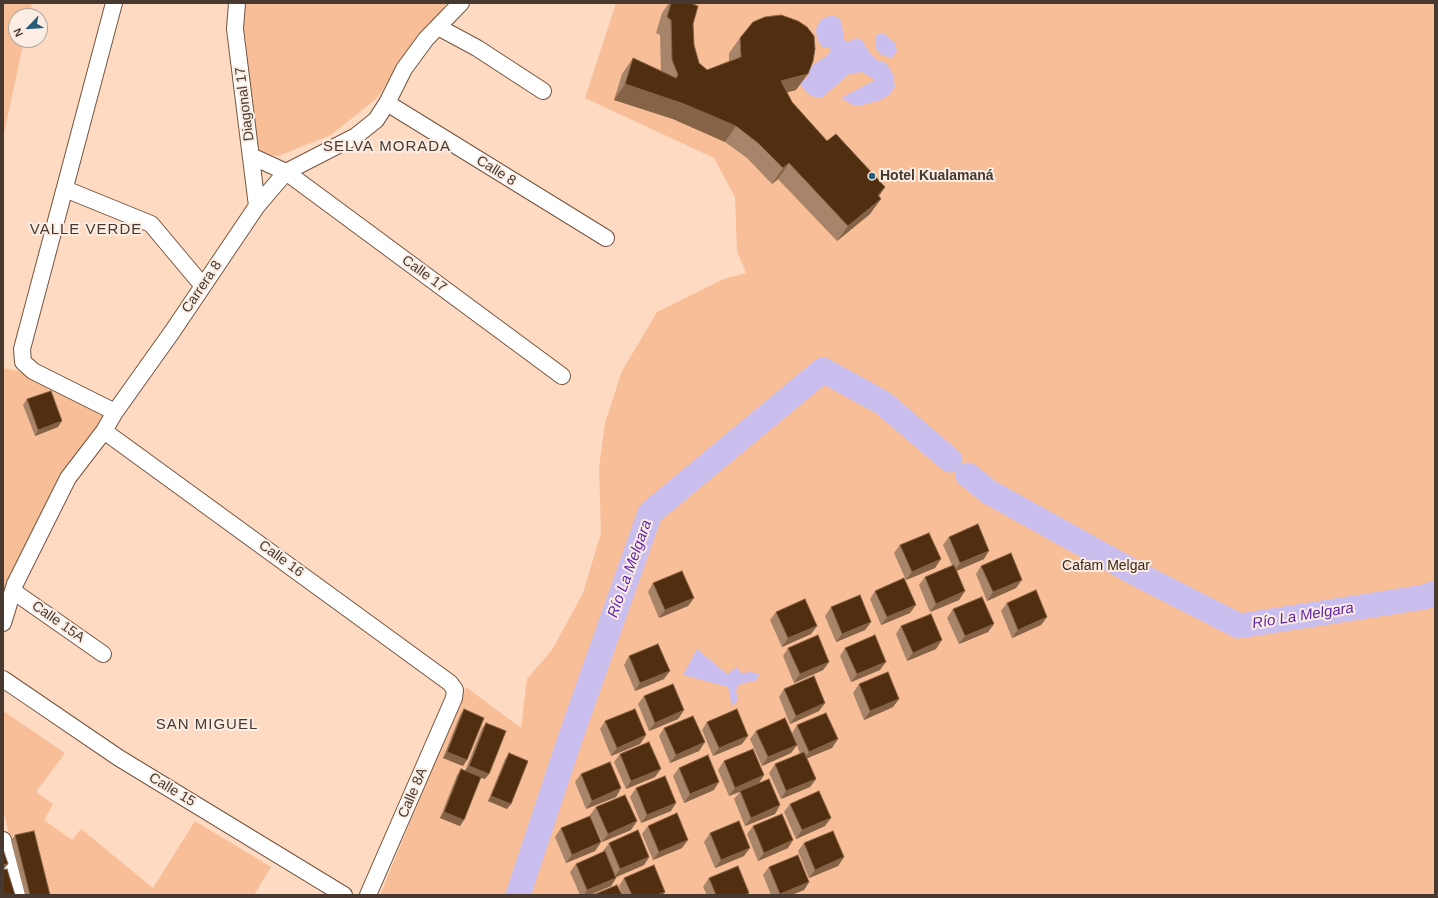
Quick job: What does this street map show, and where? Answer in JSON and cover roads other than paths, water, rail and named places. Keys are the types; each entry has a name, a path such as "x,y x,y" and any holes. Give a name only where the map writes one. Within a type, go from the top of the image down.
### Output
{"street":[{"path":"114,3 22,349 23,362 33,371 115,412"},
{"name":"Diagonal 17","path":"237,3 235,29 257,206"},
{"name":"Carrera 8","path":"3,623 13,591 38,536 68,478 104,431 115,412 172,332 257,206 286,172 356,136 376,120 387,103 404,69 426,39 461,3"},
{"path":"438,27 476,48 543,91"},
{"name":"Calle 8","path":"387,103 606,238"},
{"name":"Calle 17","path":"251,156 286,172 562,376"},
{"path":"65,188 151,224 203,286"},
{"name":"Calle 16","path":"104,431 450,683 455,690"},
{"name":"Calle 15A","path":"13,591 103,654"},
{"name":"Calle 15","path":"3,679 119,758 344,895"},
{"name":"Calle 8A","path":"368,895 454,698 455,690"},
{"path":"3,840 19,895"}],"waterway":[{"name":"Río La Melgara","path":"518,895 571,736 650,513 823,370 883,403 950,460"},
{"name":"Río La Melgara","path":"968,475 989,492 1137,574 1239,626 1424,597 1435,593"}],"place":[{"name":"Hotel Kualamaná","path":"872,176"}],"district":[{"name":"SELVA MORADA","path":"387,147"},
{"name":"VALLE VERDE","path":"86,230"},
{"name":"SAN MIGUEL","path":"207,725"}],"park label":[{"name":"Cafam Melgar","path":"1106,566"}]}
